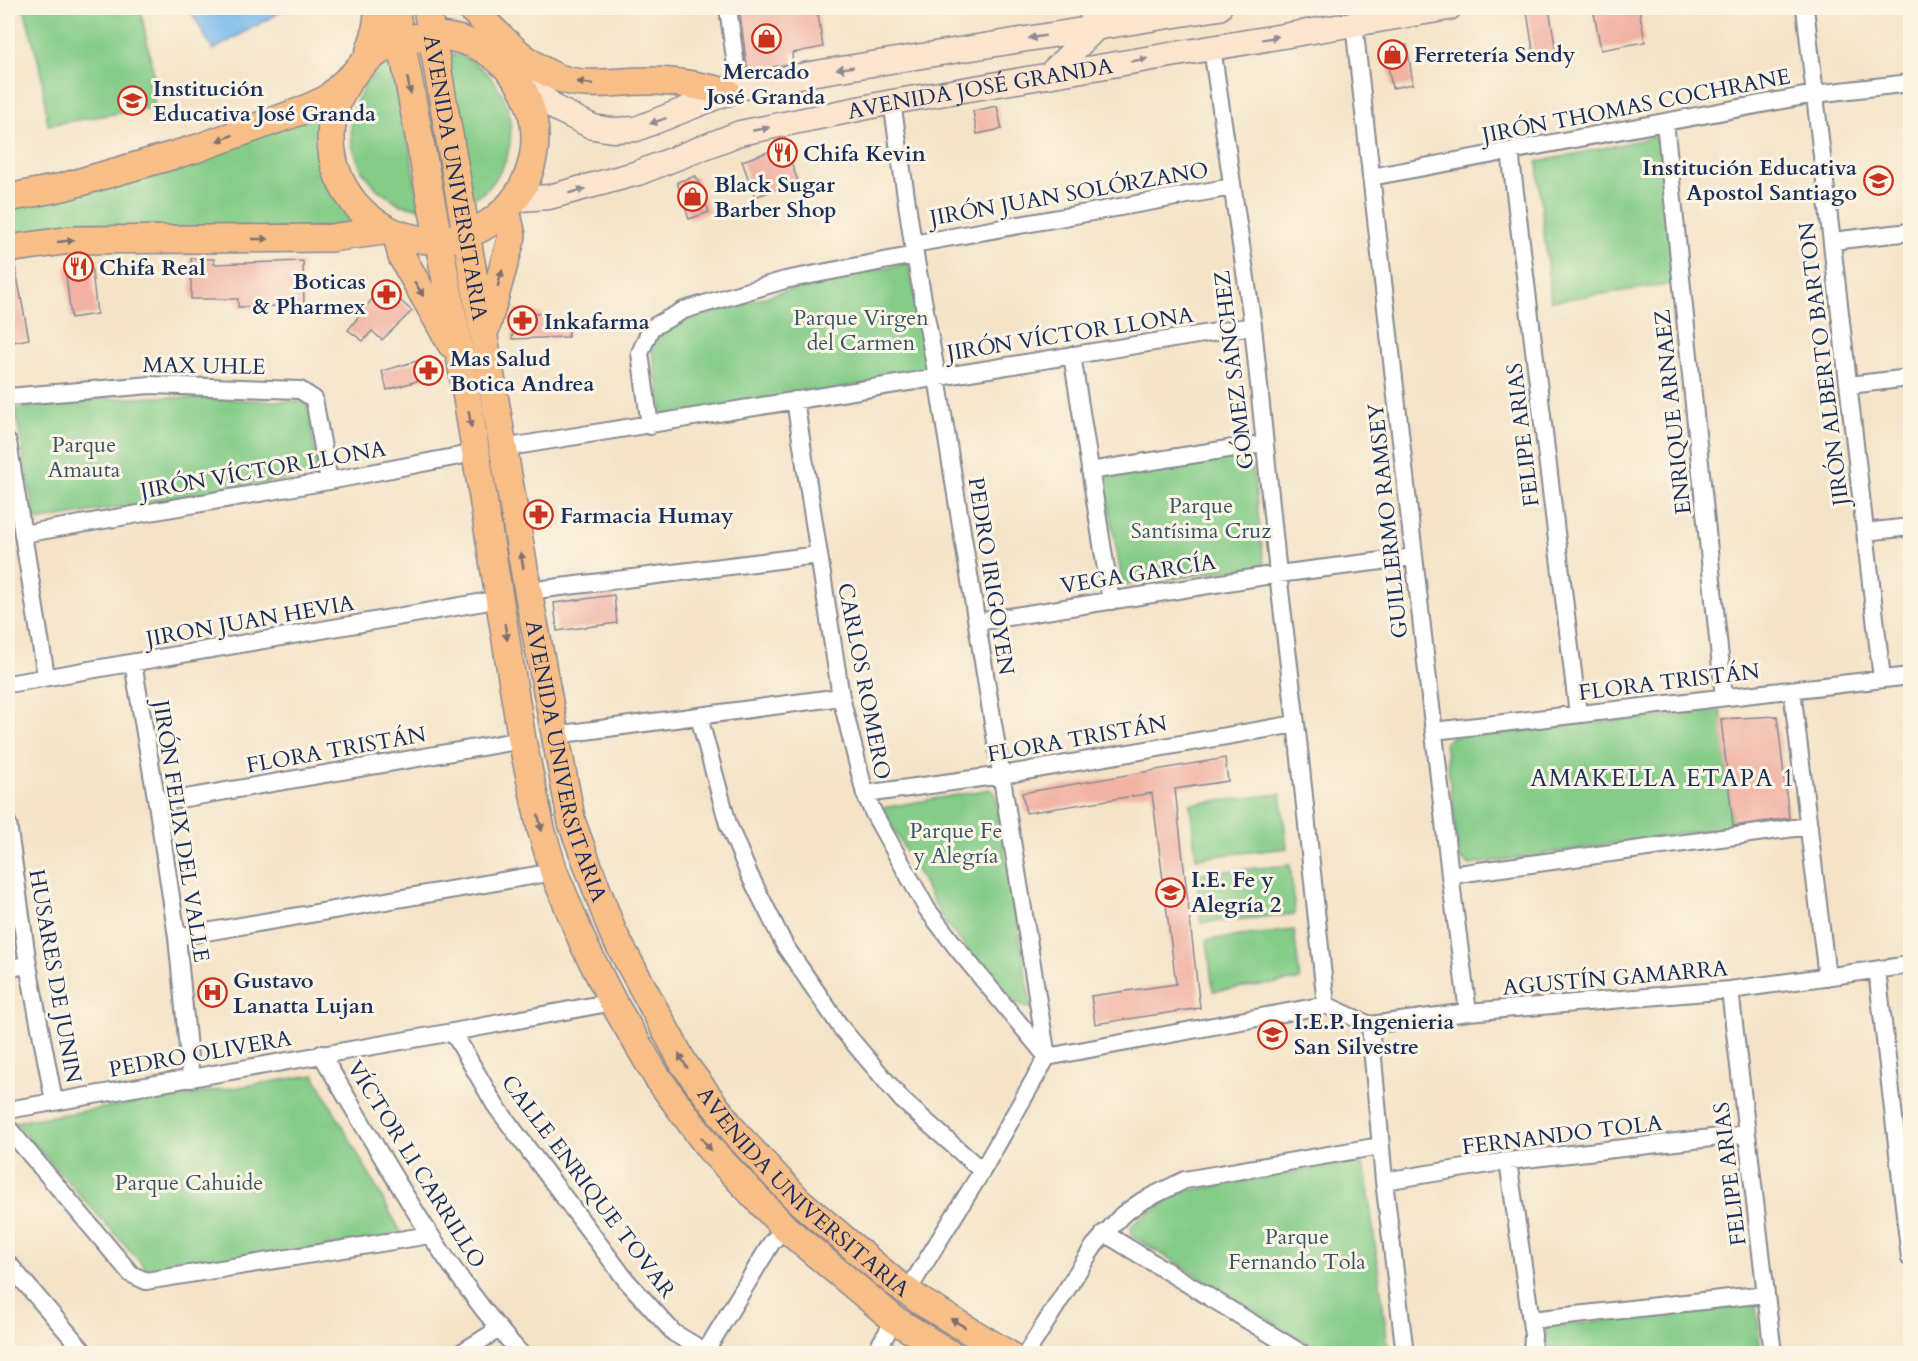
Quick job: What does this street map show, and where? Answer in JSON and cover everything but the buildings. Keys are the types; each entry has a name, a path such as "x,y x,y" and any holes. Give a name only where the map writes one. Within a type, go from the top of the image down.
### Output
{"main road":[{"path":"379,8 375,35 359,67 340,96 334,118 333,141 336,162 353,197 372,221 390,233 418,242 439,242 467,235 486,226 513,206"},
{"name":"AVENIDA UNIVERSITARIA","path":"395,8 461,361 522,740 541,829 554,872 584,945 613,1002 657,1077 710,1149 785,1228 895,1320 950,1353"},
{"path":"468,8 523,91 530,113 532,136 531,158 513,206 512,236 485,335"},
{"path":"468,8 522,56 545,72 561,79 591,85 646,81 733,90"},
{"name":"AVENIDA JOSÉ GRANDA","path":"503,63 557,109 593,127 612,130 636,129 733,90 1093,18 1219,8"},
{"name":"AVENIDA JOSÉ GRANDA","path":"513,206 638,173 740,133 892,102 1449,8"},
{"path":"1048,76 1093,18"},
{"path":"8,198 63,187 195,149 301,111 327,99 359,67 429,21 475,43 503,63"},
{"name":"AVENIDA UNIVERSITARIA","path":"429,21 528,591 572,823 613,933 684,1064 737,1136 799,1201 907,1292 1008,1353"},
{"path":"8,249 71,240 331,238 390,233"},
{"path":"390,233 461,361"}],"street":[{"path":"728,8 733,90"},
{"name":"JIRÓN ALBERTO BARTON","path":"1805,8 1882,679"},
{"name":"GUILLERMO RAMSEY","path":"1354,24 1450,875 1468,1012"},
{"name":"GÓMEZ SÁNCHEZ","path":"1212,48 1253,326 1326,1005"},
{"name":"JIRÓN THOMAS COCHRANE","path":"1371,177 1815,94 1911,83"},
{"name":"PEDRO IRIGOYEN","path":"892,102 914,249 937,377 1047,1057"},
{"name":"ENRIQUE ARNAEZ","path":"1665,122 1724,697"},
{"name":"FELIPE ARIAS","path":"1510,151 1578,714"},
{"name":"JIRÓN JUAN SOLÓRZANO","path":"651,426 640,353 651,328 684,310 785,280 914,249 1232,187"},
{"path":"1832,241 1911,232"},
{"name":"JIRÓN VÍCTOR LLONA","path":"503,448 651,426 795,400 1253,326"},
{"path":"1072,355 1111,601"},
{"path":"1849,385 1911,378"},
{"name":"MAX UHLE","path":"8,397 151,385 300,390 314,399 329,481"},
{"name":"CARLOS ROMERO","path":"795,400 841,697 865,794 927,909 1047,1057"},
{"path":"8,442 46,676"},
{"path":"1090,471 1253,445"},
{"name":"JIRÓN VÍCTOR LLONA","path":"22,534 329,481 475,453"},
{"path":"1865,532 1911,527"},
{"path":"528,591 818,555"},
{"name":"VEGA GARCÍA","path":"977,622 1278,574 1414,557"},
{"name":"JIRON JUAN HEVIA","path":"8,684 501,599"},
{"name":"JIRÓN FELIX DEL VALLE","path":"133,663 177,937 191,1079"},
{"name":"FLORA TRISTÁN","path":"1434,731 1911,676"},
{"path":"1792,690 1827,977"},
{"path":"555,735 841,697"},
{"path":"699,717 728,824 749,874 785,946 842,1029 902,1100 982,1171"},
{"name":"FLORA TRISTÁN","path":"865,794 1002,775 1296,724"},
{"name":"FLORA TRISTÁN","path":"157,803 522,740"},
{"path":"1450,875 1809,826"},
{"name":"HUSARES DE JUNIN","path":"8,828 28,965 54,1101"},
{"path":"177,937 554,872"},
{"path":"8,968 28,965"},
{"name":"AGUSTÍN GAMARRA","path":"1370,1025 1468,1012 1730,990 1911,965"},
{"path":"1877,970 1911,1258"},
{"name":"FELIPE ARIAS","path":"1730,990 1773,1353"},
{"name":"PEDRO OLIVERA","path":"8,1110 613,1002"},
{"path":"907,1292 982,1171 1047,1057 1326,1005 1370,1025 1380,1146 1405,1353"},
{"name":"CALLE ENRIQUE TOVAR","path":"453,1032 495,1105 626,1280 674,1333 705,1352"},
{"name":"VÍCTOR LI CARRILLO","path":"321,1054 430,1235 499,1329 521,1353"},
{"path":"8,1128 130,1274 146,1281 430,1235"},
{"name":"FERNANDO TOLA","path":"1384,1182 1508,1161 1747,1134"},
{"path":"1026,1353 1094,1246 1122,1215 1142,1201 1185,1180 1380,1146"},
{"path":"1508,1161 1532,1320 1532,1353"},
{"path":"705,1352 772,1242 785,1228"},
{"path":"1104,1233 1303,1353"},
{"path":"8,1263 86,1353"},
{"path":"1532,1320 1766,1294"},
{"path":"874,1353 895,1320"},
{"path":"459,1353 499,1329"}],"green space":[{"path":"24,8 140,8 153,70 154,107 48,125 41,71"},
{"path":"443,53 466,58 483,69 505,100 510,117 511,136 500,172 486,190 468,201"},
{"path":"394,58 420,208 401,205 378,190 361,169 352,145 351,124 356,103 377,68"},
{"path":"319,116 324,120 327,151 334,177 365,226 8,238 8,206"},
{"path":"1660,136 1673,284 1551,301 1537,162"},
{"name":"Parque Virgen del Carmen","path":"909,263 927,373 664,420 650,339 660,329 798,287"},
{"name":"Parque Amauta","path":"161,397 307,402 319,474 35,521 15,409 97,399"},
{"name":"Parque Santísima Cruz","path":"1251,452 1264,565 1123,586 1104,478"},
{"path":"1721,711 1733,826 1470,865 1459,858 1445,742 1453,736"},
{"name":"Parque Fe y Alegría","path":"990,789 995,793 1032,1010 1012,1001 946,924 882,808"},
{"path":"1281,794 1287,848 1196,858 1190,804"},
{"path":"1290,865 1295,914 1201,923 1196,874"},
{"path":"1294,930 1300,980 1213,991 1207,940"},
{"name":"Parque Cahuide","path":"314,1075 402,1234 153,1276 14,1122"},
{"name":"Parque Fernando Tola","path":"1354,1162 1363,1166 1366,1174 1389,1353 1324,1353 1132,1236 1131,1226 1181,1192"},
{"path":"1756,1304 1761,1353 1548,1353 1545,1327"}],"water":[{"path":"189,8 287,8 213,50"}],"place":[{"name":"Mercado José Granda","path":"766,39"},
{"name":"Ferretería Sendy","path":"1393,54"},
{"name":"Institución Educativa José Granda","path":"132,101"},
{"name":"Chifa Kevin","path":"782,153"},
{"name":"Institución Educativa Apostol Santiago","path":"1878,180"},
{"name":"Black Sugar Barber Shop","path":"693,197"},
{"name":"Chifa Real","path":"78,267"},
{"name":"Boticas & Pharmex","path":"387,294"},
{"name":"Inkafarma","path":"523,321"},
{"name":"Mas Salud Botica Andrea","path":"429,371"},
{"name":"Farmacia Humay","path":"539,515"},
{"name":"I.E. Fe y Alegría 2","path":"1170,892"},
{"name":"Gustavo Lanatta Lujan","path":"212,993"},
{"name":"I.E.P. Ingenieria San Silvestre","path":"1273,1034"}],"district":[{"name":"AMAKELLA ETAPA 1","path":"1663,778"}]}
